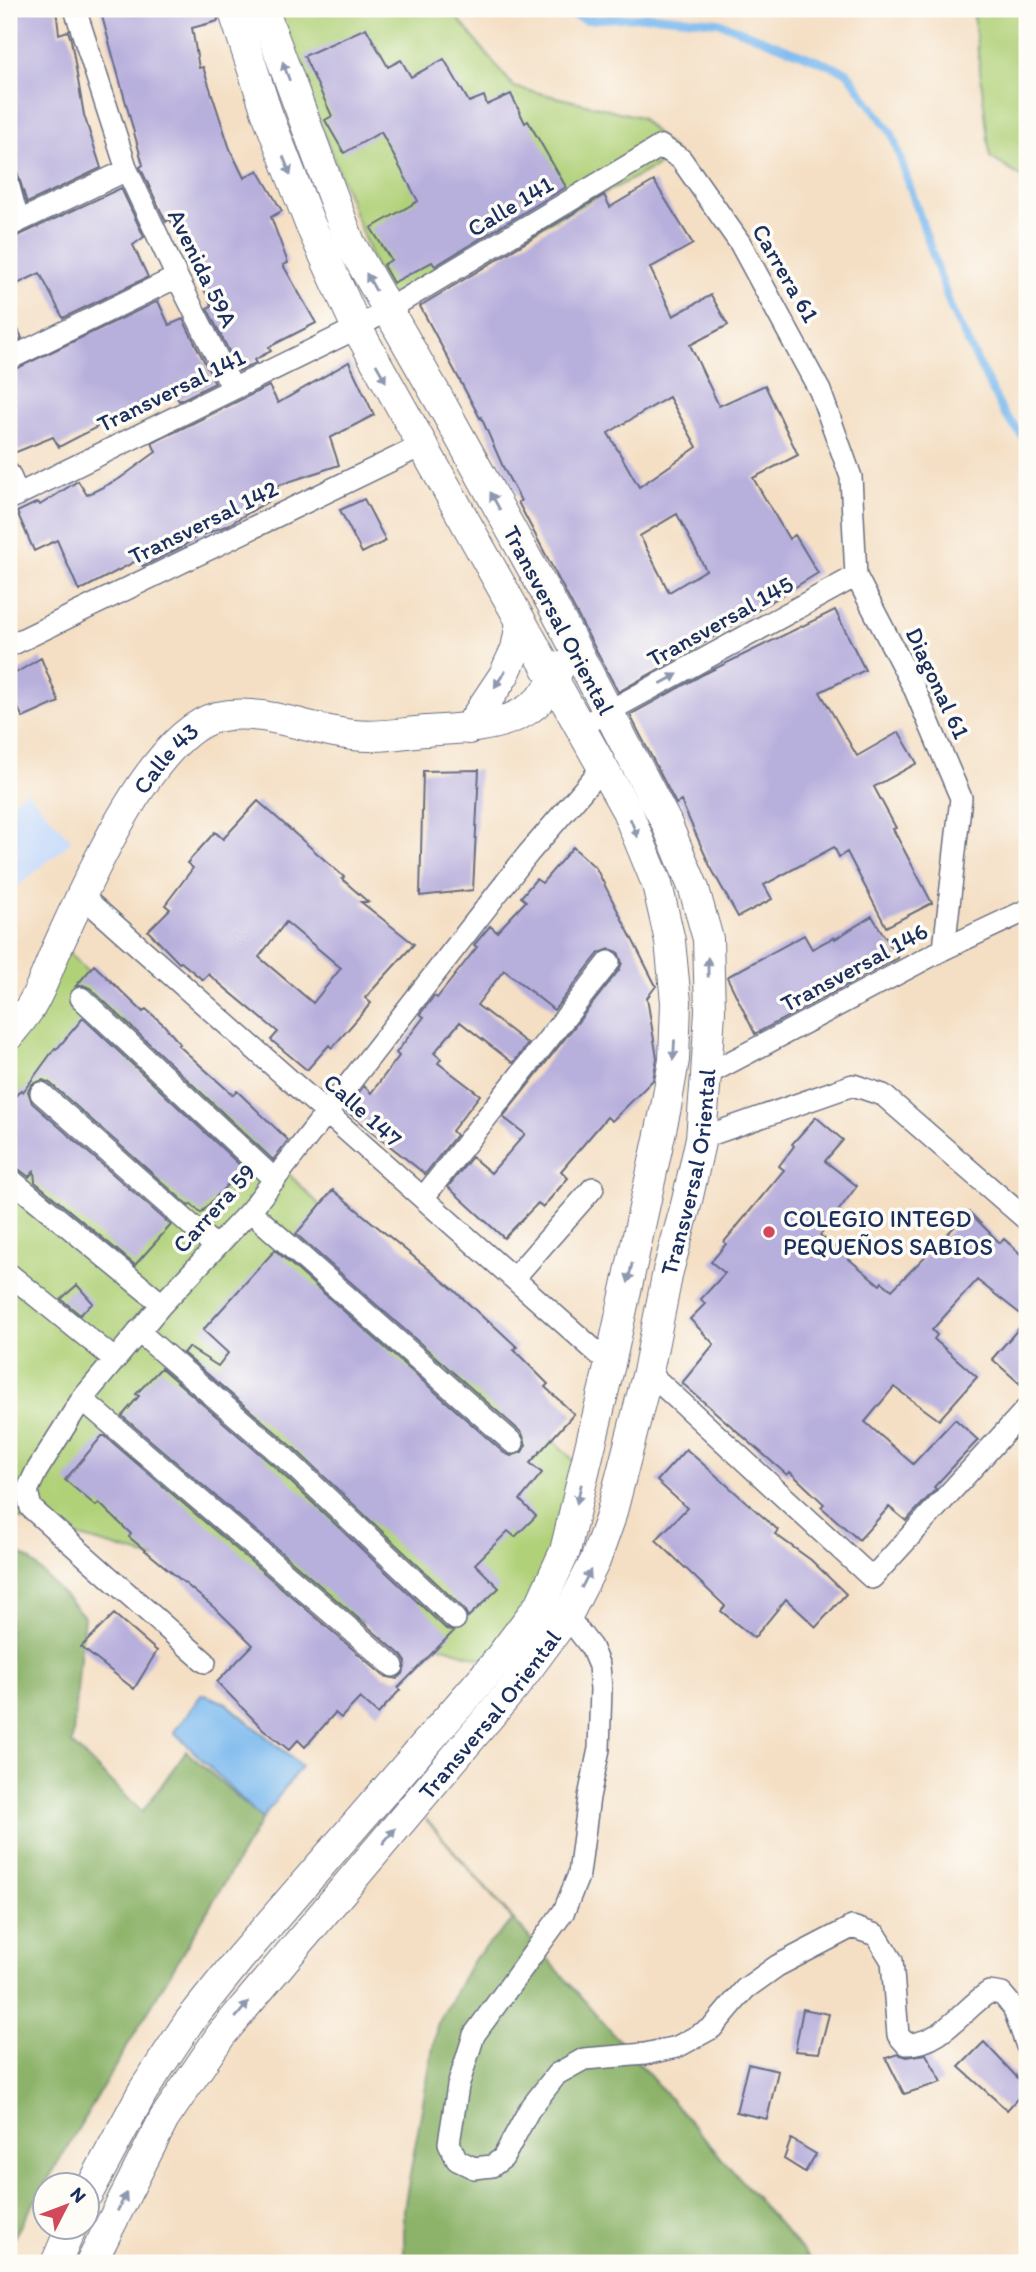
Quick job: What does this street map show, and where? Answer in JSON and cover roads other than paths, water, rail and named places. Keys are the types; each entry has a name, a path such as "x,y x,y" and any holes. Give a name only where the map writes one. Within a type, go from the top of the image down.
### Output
{"main road":[{"name":"Transversal Oriental","path":"100,2170 143,2091 188,2023 239,1959 494,1665 541,1603 565,1551 610,1364 674,1060 676,1002 670,941 657,884 627,811 357,328 321,249 272,126 233,9"},
{"name":"Transversal Oriental","path":"91,2263 164,2119 221,2035 515,1686 567,1616 595,1561 610,1519 648,1372 668,1271 687,1205 701,1138 706,1075 710,1011 708,939 694,889 666,822 565,629 441,403 349,243 263,9"},
{"path":"468,730 504,675 516,649 522,623"},
{"name":"Calle 43","path":"9,1035 32,1004 120,820 165,753 188,732 215,718 248,713 352,735 387,737 424,731 468,730 525,712 542,699 554,681 562,655 565,629"},
{"path":"56,2263 66,2240"}],"street":[{"name":"Avenida 59A","path":"75,9 127,170 233,389"},
{"name":"Calle 141","path":"357,328 661,146"},
{"name":"Carrera 61","path":"661,146 681,159 740,243 814,380 838,444"},
{"path":"9,187 13,223 127,170"},
{"path":"9,359 177,277"},
{"name":"Transversal 141","path":"14,497 357,328"},
{"name":"Diagonal 61","path":"838,444 851,477 856,576 915,690 961,798 944,949"},
{"name":"Transversal 142","path":"9,646 421,446"},
{"path":"9,474 14,497"},
{"name":"Transversal 145","path":"580,727 856,576"},
{"name":"Carrera 59","path":"205,1662 31,1508 27,1491 82,1399 162,1304 250,1211 325,1111 528,854 602,768"},
{"name":"Calle 147","path":"82,896 610,1364"},
{"name":"Transversal 146","path":"706,1075 944,949 1027,910"},
{"path":"423,1198 609,962"},
{"path":"81,998 275,1180"},
{"path":"701,1138 853,1085 883,1096 1027,1220"},
{"path":"41,1093 216,1247"},
{"path":"9,1178 162,1304"},
{"path":"514,1278 593,1188"},
{"path":"250,1211 513,1443"},
{"path":"9,1274 114,1359"},
{"path":"138,1331 285,1458 455,1619"},
{"path":"648,1372 872,1578 1027,1408"},
{"path":"82,1399 393,1666"},
{"path":"567,1616 591,1647 598,1666 601,1689 599,1749 589,1797 579,1874 564,1911 474,2035 458,2086 449,2143 457,2160 474,2168 492,2166 503,2158 529,2109 558,2074 584,2059 645,2054 677,2047 712,2028 746,1989 777,1966 852,1927 876,1935 892,1961 898,2035 906,2044 919,2045 937,2037 973,2002 989,1992 1002,1994 1013,2007 1027,2046"}],"water":[{"path":"202,1694 226,1703 301,1766 262,1819 174,1732"}],"waterway":[{"path":"554,9 586,20 654,16 718,22 847,72 892,134 952,311 1003,412 1027,442"}],"place":[{"name":"COLEGIO INTEGD PEQUEÑOS SABIOS","path":"769,1232"}]}
